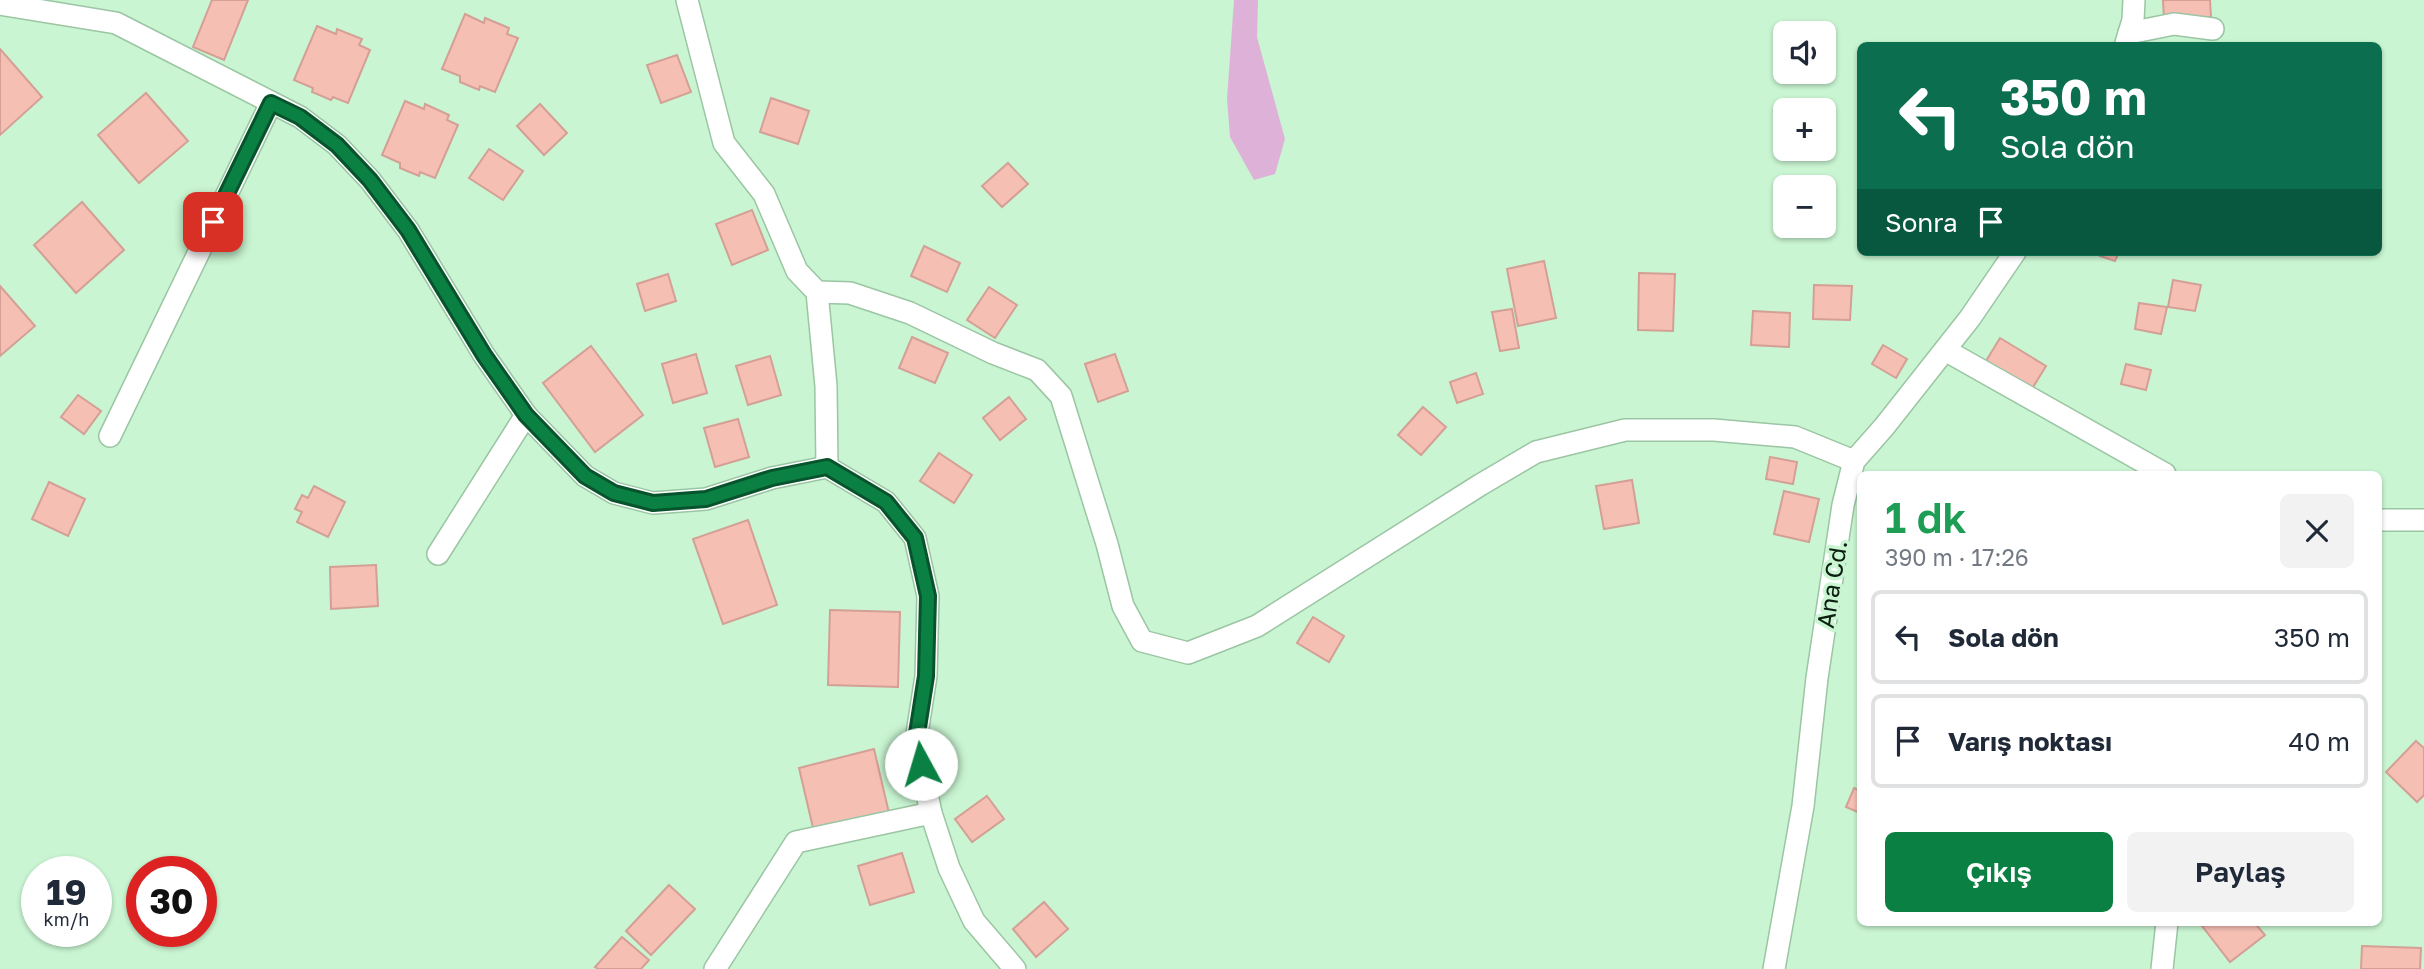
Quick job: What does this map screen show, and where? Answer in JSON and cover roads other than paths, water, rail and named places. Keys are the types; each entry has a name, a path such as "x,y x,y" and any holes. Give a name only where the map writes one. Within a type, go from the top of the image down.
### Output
{"street":[{"path":"687,0 724,143 764,194 797,271 817,292 826,386 827,467"},
{"path":"2127,39 2133,20 2134,0"},
{"path":"0,4 116,23 300,117 337,145 370,180 408,230 484,355 526,415 585,476 614,493 653,503 706,499 772,478 827,467 886,502 915,538 928,596 926,676 916,740 931,813 949,868 974,921 1015,969"},
{"path":"2127,39 2174,24 2213,29"},
{"path":"110,436 271,103"},
{"name":"Ana Cd.","path":"1774,969 1803,806 1817,678 1843,505 1854,461 1970,318 2012,256"},
{"path":"817,292 850,293 910,313 993,353 1037,370 1061,396 1107,544 1123,606 1142,642 1188,653 1257,626 1536,452 1625,430 1714,430 1795,438 1854,461"},
{"path":"1945,350 2160,471"},
{"path":"438,554 526,415"},
{"path":"2382,520 2424,520"},
{"path":"715,969 796,842 931,813"},
{"path":"2162,969 2167,926"}]}
